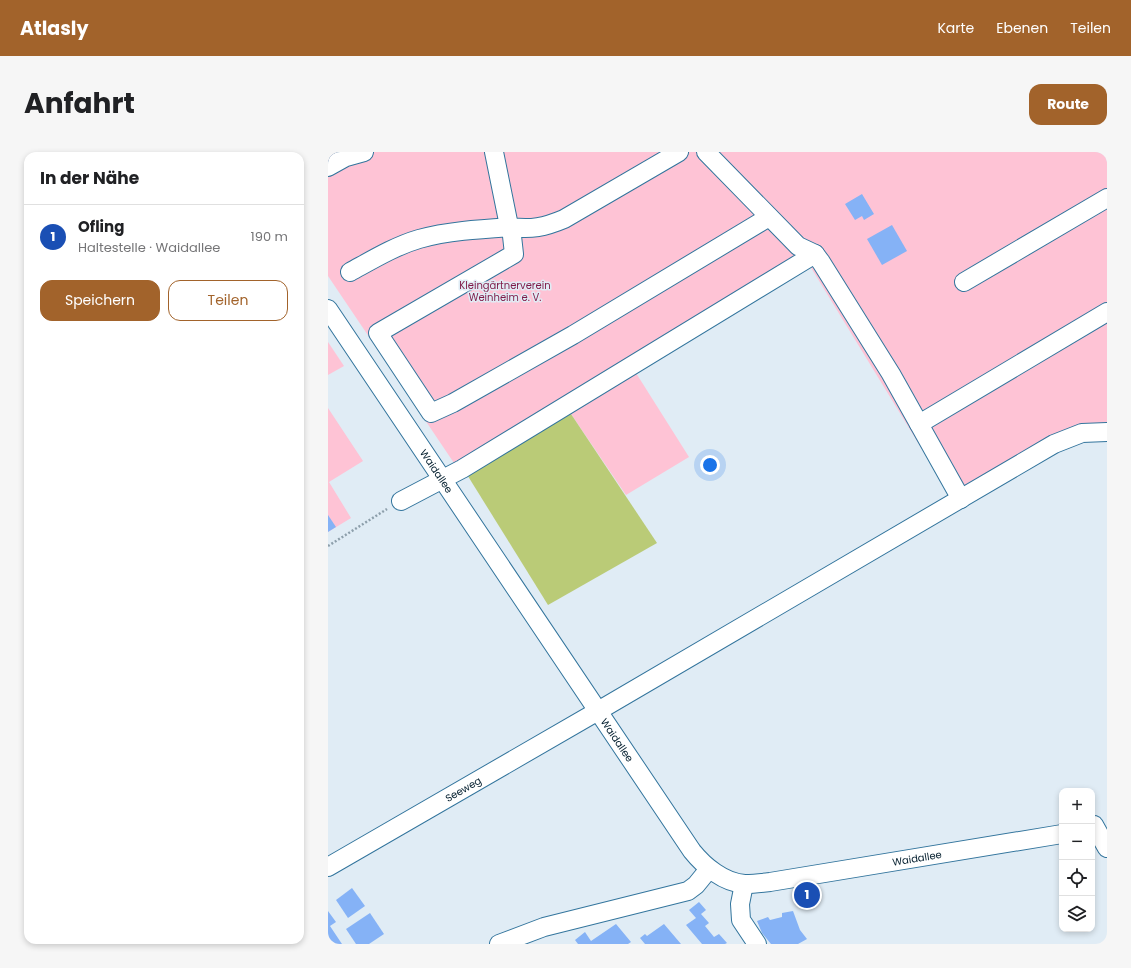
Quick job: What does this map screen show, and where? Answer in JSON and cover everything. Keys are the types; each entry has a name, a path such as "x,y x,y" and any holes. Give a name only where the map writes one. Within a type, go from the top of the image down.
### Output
{"street":[{"path":"328,167 346,157 364,152"},
{"path":"494,152 508,221 511,227 514,254 378,332 431,414 573,335 769,217"},
{"path":"350,272 392,250 420,239 486,229 511,227 544,228 564,219 679,152"},
{"path":"706,152 798,246 815,254 846,299 961,499"},
{"path":"964,282 1107,198"},
{"path":"401,500 462,469 815,254"},
{"name":"Waidallee","path":"328,309 443,478 692,851 709,869 727,879 744,884 770,882 1059,834"},
{"path":"919,424 1107,312"},
{"name":"Seeweg","path":"328,867 1060,441 1082,433 1107,432"},
{"path":"1098,823 1107,848"},
{"path":"499,944 544,927 688,891 696,885 709,869"},
{"path":"744,884 740,904 741,920 757,944"}],"path":[{"path":"328,546 401,500"}],"green space":[{"name":"Kleingärtnerverein Weinheim e. V.","path":"328,152 1107,152 1107,428 950,495 810,266 636,373 689,457 626,495 571,414 466,473 456,466 328,276"},
{"path":"328,342 344,366 328,375"},
{"path":"328,408 363,461 329,482 351,518 328,532"}],"shaded area":[{"path":"571,414 657,543 548,605 466,473"}],"building":[{"path":"862,194 874,214 864,220 862,216 855,220 845,204"},
{"path":"892,225 907,251 882,265 867,239"},
{"path":"328,515 336,527 328,532"},
{"path":"352,888 365,906 348,918 336,900"},
{"path":"699,902 706,910 701,914 709,923 705,926 714,937 719,934 727,943 702,944 686,925 696,918 689,910"},
{"path":"328,911 336,922 330,926 342,944 328,944"},
{"path":"793,911 800,930 807,939 798,944 771,944 762,933 757,921 768,917 770,920 782,917 782,913"},
{"path":"370,913 384,934 369,944 356,944 346,929"},
{"path":"616,924 631,942 628,944 578,944 575,940 585,932 591,941"},
{"path":"664,924 681,944 645,944 640,938 645,934 647,936"}],"place":[{"name":"Ofling","path":"807,895"}]}
